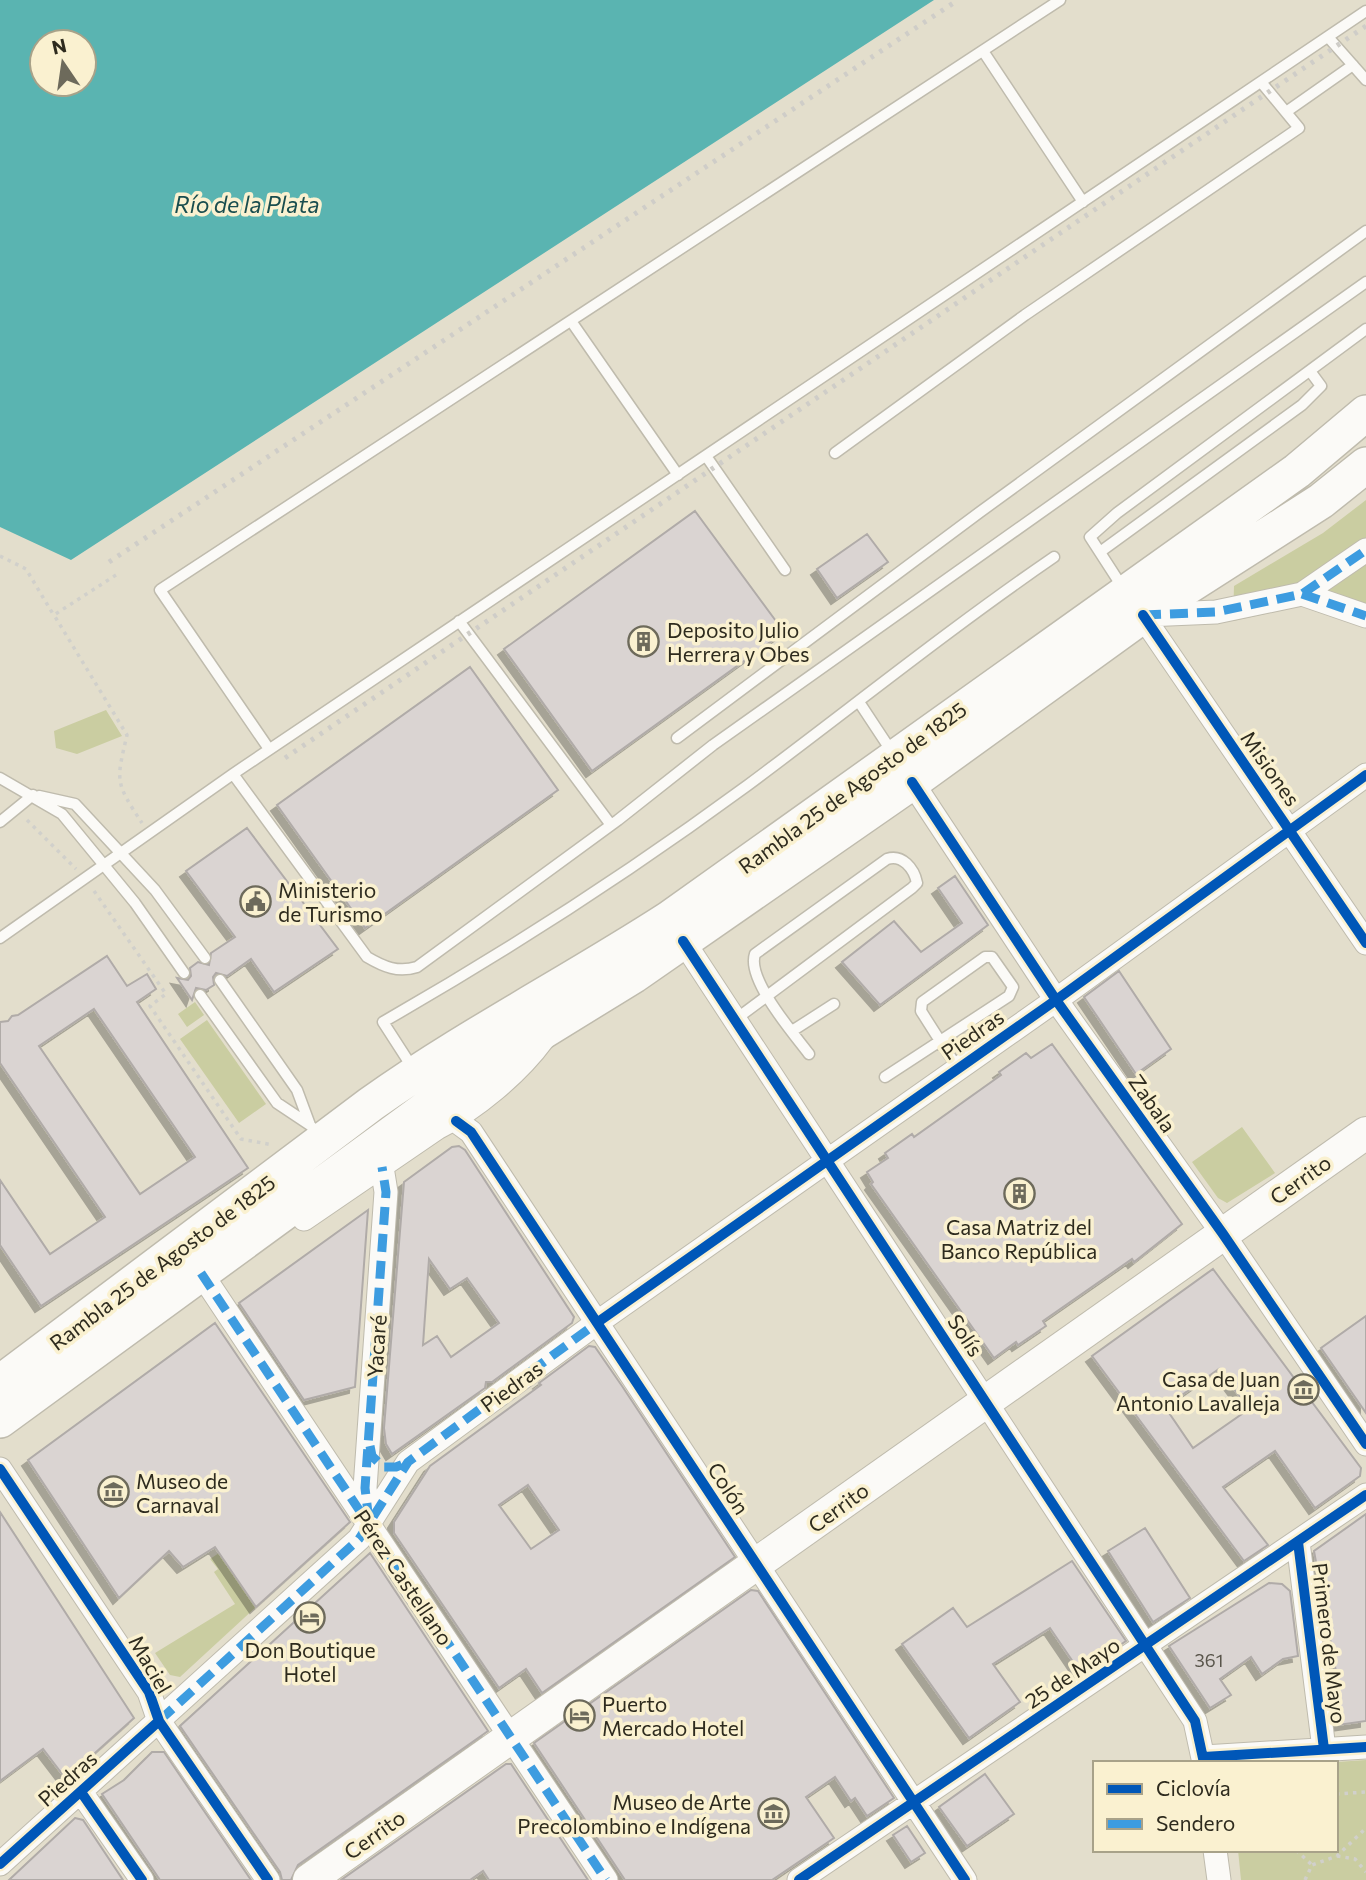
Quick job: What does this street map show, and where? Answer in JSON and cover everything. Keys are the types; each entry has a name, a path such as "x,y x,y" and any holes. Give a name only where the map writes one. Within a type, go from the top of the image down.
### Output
{"main road":[{"name":"Rambla 25 de Agosto de 1825","path":"0,1383 317,1133 416,1072 676,930 1134,603 1364,420"},
{"name":"Rambla 25 de Agosto de 1825","path":"1134,603 1321,501 1366,465"},
{"name":"Rambla 25 de Agosto de 1825","path":"0,1420 264,1227 377,1158 475,1073 634,975 676,930"}],"street":[{"path":"1134,603 1216,612 1302,594 1366,550"},
{"path":"1302,594 1366,617"},
{"name":"Misiones","path":"1134,603 1366,943"},
{"name":"Zabala","path":"903,769 1056,999 1223,1234 1366,1444"},
{"name":"Piedras","path":"0,1864 359,1539 408,1462 598,1322 1056,999 1366,775"},
{"name":"Solís","path":"676,930 1195,1721 1204,1760"},
{"name":"Rambla 25 de Agosto de 1825","path":"377,1158 456,1121 470,1106 524,1064 555,1022"},
{"name":"Colón","path":"456,1121 471,1132 965,1880"},
{"path":"317,1133 377,1158"},
{"name":"Rambla 25 de Agosto de 1825","path":"153,1307 168,1287 311,1172 321,1157 317,1133"},
{"name":"Cerrito","path":"309,1880 1366,1133"},
{"name":"Yacaré","path":"369,1525 365,1488 386,1192 377,1158"},
{"name":"Pérez Castellano","path":"201,1273 607,1880"},
{"path":"369,1438 372,1456 383,1467 396,1467 408,1462"},
{"name":"Maciel","path":"0,1469 149,1692 159,1721 268,1880"},
{"name":"25 de Mayo","path":"799,1880 1366,1495"},
{"name":"Primero de Mayo","path":"1298,1542 1324,1749"},
{"path":"1204,1760 1366,1746"},
{"path":"81,1792 142,1880"},
{"path":"1215,1852 1219,1880"}],"lane":[{"path":"270,749 160,590 1060,0"},
{"path":"0,938 86,880 104,866 118,849 1366,11"},
{"path":"1328,37 1366,80"},
{"path":"983,51 1083,202"},
{"path":"1286,112 1353,65"},
{"path":"835,453 1025,315 1299,128 1261,82"},
{"path":"677,738 979,512 1366,231"},
{"path":"233,774 358,947 378,964 398,970 417,967 611,825 713,745 1366,282"},
{"path":"571,321 678,475"},
{"path":"1134,603 1090,537 1117,513 1366,329"},
{"path":"1100,552 1302,405 1321,386 1310,371"},
{"path":"706,456 785,570"},
{"path":"416,1072 383,1022 564,913 745,787 985,605 1054,557"},
{"path":"459,621 611,825"},
{"path":"859,702 903,769"},
{"path":"0,778 62,814 135,902 184,972"},
{"path":"33,795 75,804 155,890 205,958"},
{"path":"0,822 16,812 33,795"},
{"path":"736,1019 768,998 912,888 917,883 916,875 902,859 887,859 755,954 753,967 768,998 809,1055"},
{"path":"885,1077 940,1040 1013,992 1013,987 992,957 985,957 922,1002 921,1011 940,1040 958,1068"},
{"path":"220,980 297,1090 317,1133"},
{"path":"200,995 277,1103 317,1133"},
{"path":"792,1031 834,1004"}],"path":[{"path":"0,556 26,569 127,735 120,766 120,789 143,825 118,849"},
{"path":"54,615 116,575"},
{"path":"16,812 36,827 86,880 166,994 150,1006 241,1139 278,1146"},
{"path":"1338,1794 1366,1793"},
{"path":"1305,1880 1312,1865 1338,1856 1366,1828"},
{"path":"1298,1852 1312,1865"},
{"path":"1337,1852 1338,1856"},
{"path":"1338,1856 1354,1859 1366,1872"}],"green space":[{"path":"1366,500 1366,627 1306,605 1233,621 1234,586 1323,533"},
{"path":"106,710 122,736 77,754 56,748 54,731"},
{"path":"195,1002 204,1015 187,1027 178,1014"},
{"path":"207,1020 266,1104 239,1123 180,1039"},
{"path":"1242,1127 1275,1173 1227,1203 1218,1198 1192,1162"},
{"path":"219,1553 256,1607 180,1677 170,1675 155,1653 235,1604 214,1572 218,1569 210,1559"},
{"path":"1366,1760 1366,1880 1241,1880 1238,1852 1338,1852 1338,1762"}],"water":[{"name":"Río de la Plata","path":"0,0 934,0 71,560 0,527"}],"building":[{"name":"Deposito Julio Herrera y Obes","path":"695,511 784,632 592,771 504,649"},
{"path":"867,534 888,562 837,598 817,569"},
{"path":"470,667 558,790 365,928 277,805"},
{"name":"Ministerio de Turismo","path":"247,828 338,949 274,992 251,959 227,976 216,973 213,977 214,985 206,990 196,988 192,1000 177,978 188,980 191,976 190,968 198,962 209,965 211,953 235,937 186,871"},
{"path":"955,876 988,925 880,1005 842,962 894,921 921,952 962,923 938,888"},
{"path":"107,956 127,986 147,974 156,989 137,1002 248,1168 41,1306 0,1245 0,1180 50,1254 105,1217 0,1063 0,1022 18,1015","holes":["94,1009 195,1157 140,1194 39,1046"]},
{"path":"1119,971 1171,1049 1136,1074 1084,997"},
{"name":"Casa Matriz del Banco República","path":"1052,1044 1182,1224 1134,1262 1132,1259 1043,1321 1046,1326 994,1358 871,1184 873,1182 867,1172 888,1158 885,1153 912,1134 914,1137 1001,1075 999,1072 1026,1053 1031,1058"},
{"path":"459,1146 465,1150 574,1317 572,1323 492,1382 486,1382 485,1388 392,1454 386,1444 384,1428 404,1182 452,1147","holes":["429,1259 450,1289 467,1278 499,1323 451,1357 437,1336 423,1345"]},
{"path":"368,1210 355,1387 304,1400 239,1303"},
{"path":"1213,1269 1361,1468 1360,1476 1315,1508 1275,1451 1223,1487 1268,1545 1244,1561 1092,1356","holes":["1219,1369 1249,1409 1193,1448 1165,1407"]},
{"path":"1366,1316 1366,1413 1321,1348"},
{"path":"215,1323 350,1522 256,1607 215,1547 183,1567 169,1551 119,1598 28,1460"},
{"path":"589,1346 595,1347 735,1557 542,1693 526,1669 499,1688 394,1533 394,1522 430,1466 541,1385 539,1383","holes":["528,1485 559,1530 531,1549 499,1505"]},
{"path":"0,1512 134,1718 66,1779 43,1749 0,1781"},
{"path":"1366,1514 1366,1721 1338,1725 1331,1691 1339,1688 1314,1551"},
{"path":"1145,1528 1190,1598 1153,1622 1108,1551"},
{"path":"370,1553 488,1731 298,1865 291,1880 282,1880 280,1872 180,1726"},
{"path":"1072,1561 1126,1641 1080,1672 1050,1628 993,1664 1020,1702 969,1738 902,1644 953,1608 967,1627"},
{"path":"1269,1583 1282,1584 1290,1591 1298,1656 1283,1659 1262,1674 1251,1657 1220,1679 1231,1695 1210,1708 1169,1646"},
{"path":"751,1590 758,1591 894,1798 867,1816 855,1798 851,1801 835,1777 806,1797 834,1838 772,1880 625,1880 534,1743"},
{"path":"152,1752 164,1752 251,1880 160,1880 102,1794 124,1780"},
{"path":"506,1764 511,1764 588,1880 489,1880 483,1871 470,1880 341,1880"},
{"path":"985,1774 1014,1814 967,1846 939,1807"},
{"path":"75,1818 83,1820 123,1880 9,1880"},
{"path":"907,1826 925,1853 911,1862 893,1835"}],"railway":[{"path":"109,562 958,0"},
{"path":"285,758 1366,26"}],"marked path":[{"path":"1143,615 1216,612 1302,594 1366,550"},
{"path":"1302,594 1366,616"},
{"path":"369,1521 365,1488 386,1192 382,1167"},
{"path":"201,1273 606,1880"},
{"path":"159,1721 359,1539 408,1462 598,1322"},
{"path":"370,1446 372,1456 383,1467 396,1467 408,1462"}],"cycle path":[{"path":"1143,615 1366,943"},
{"path":"598,1322 1056,1000 1366,775"},
{"path":"912,782 1056,1000 1223,1234 1366,1444"},
{"path":"683,941 1195,1721 1204,1761"},
{"path":"456,1121 471,1132 965,1880"},
{"path":"0,1469 149,1692 159,1721 268,1880"},
{"path":"799,1880 1366,1495"},
{"path":"1298,1542 1324,1749"},
{"path":"0,1864 159,1721"},
{"path":"1204,1757 1366,1747"},
{"path":"81,1792 142,1880"}],"place":[{"name":"Deposito Julio Herrera y Obes","path":"644,641"},
{"name":"Ministerio de Turismo","path":"255,901"},
{"name":"Casa Matriz del Banco República","path":"1019,1194"},
{"name":"Casa de Juan Antonio Lavalleja","path":"1303,1390"},
{"name":"Museo de Carnaval","path":"113,1492"},
{"name":"Don Boutique Hotel","path":"310,1617"},
{"name":"Puerto Mercado Hotel","path":"579,1715"},
{"name":"Museo de Arte Precolombino e Indígena","path":"774,1813"}]}
